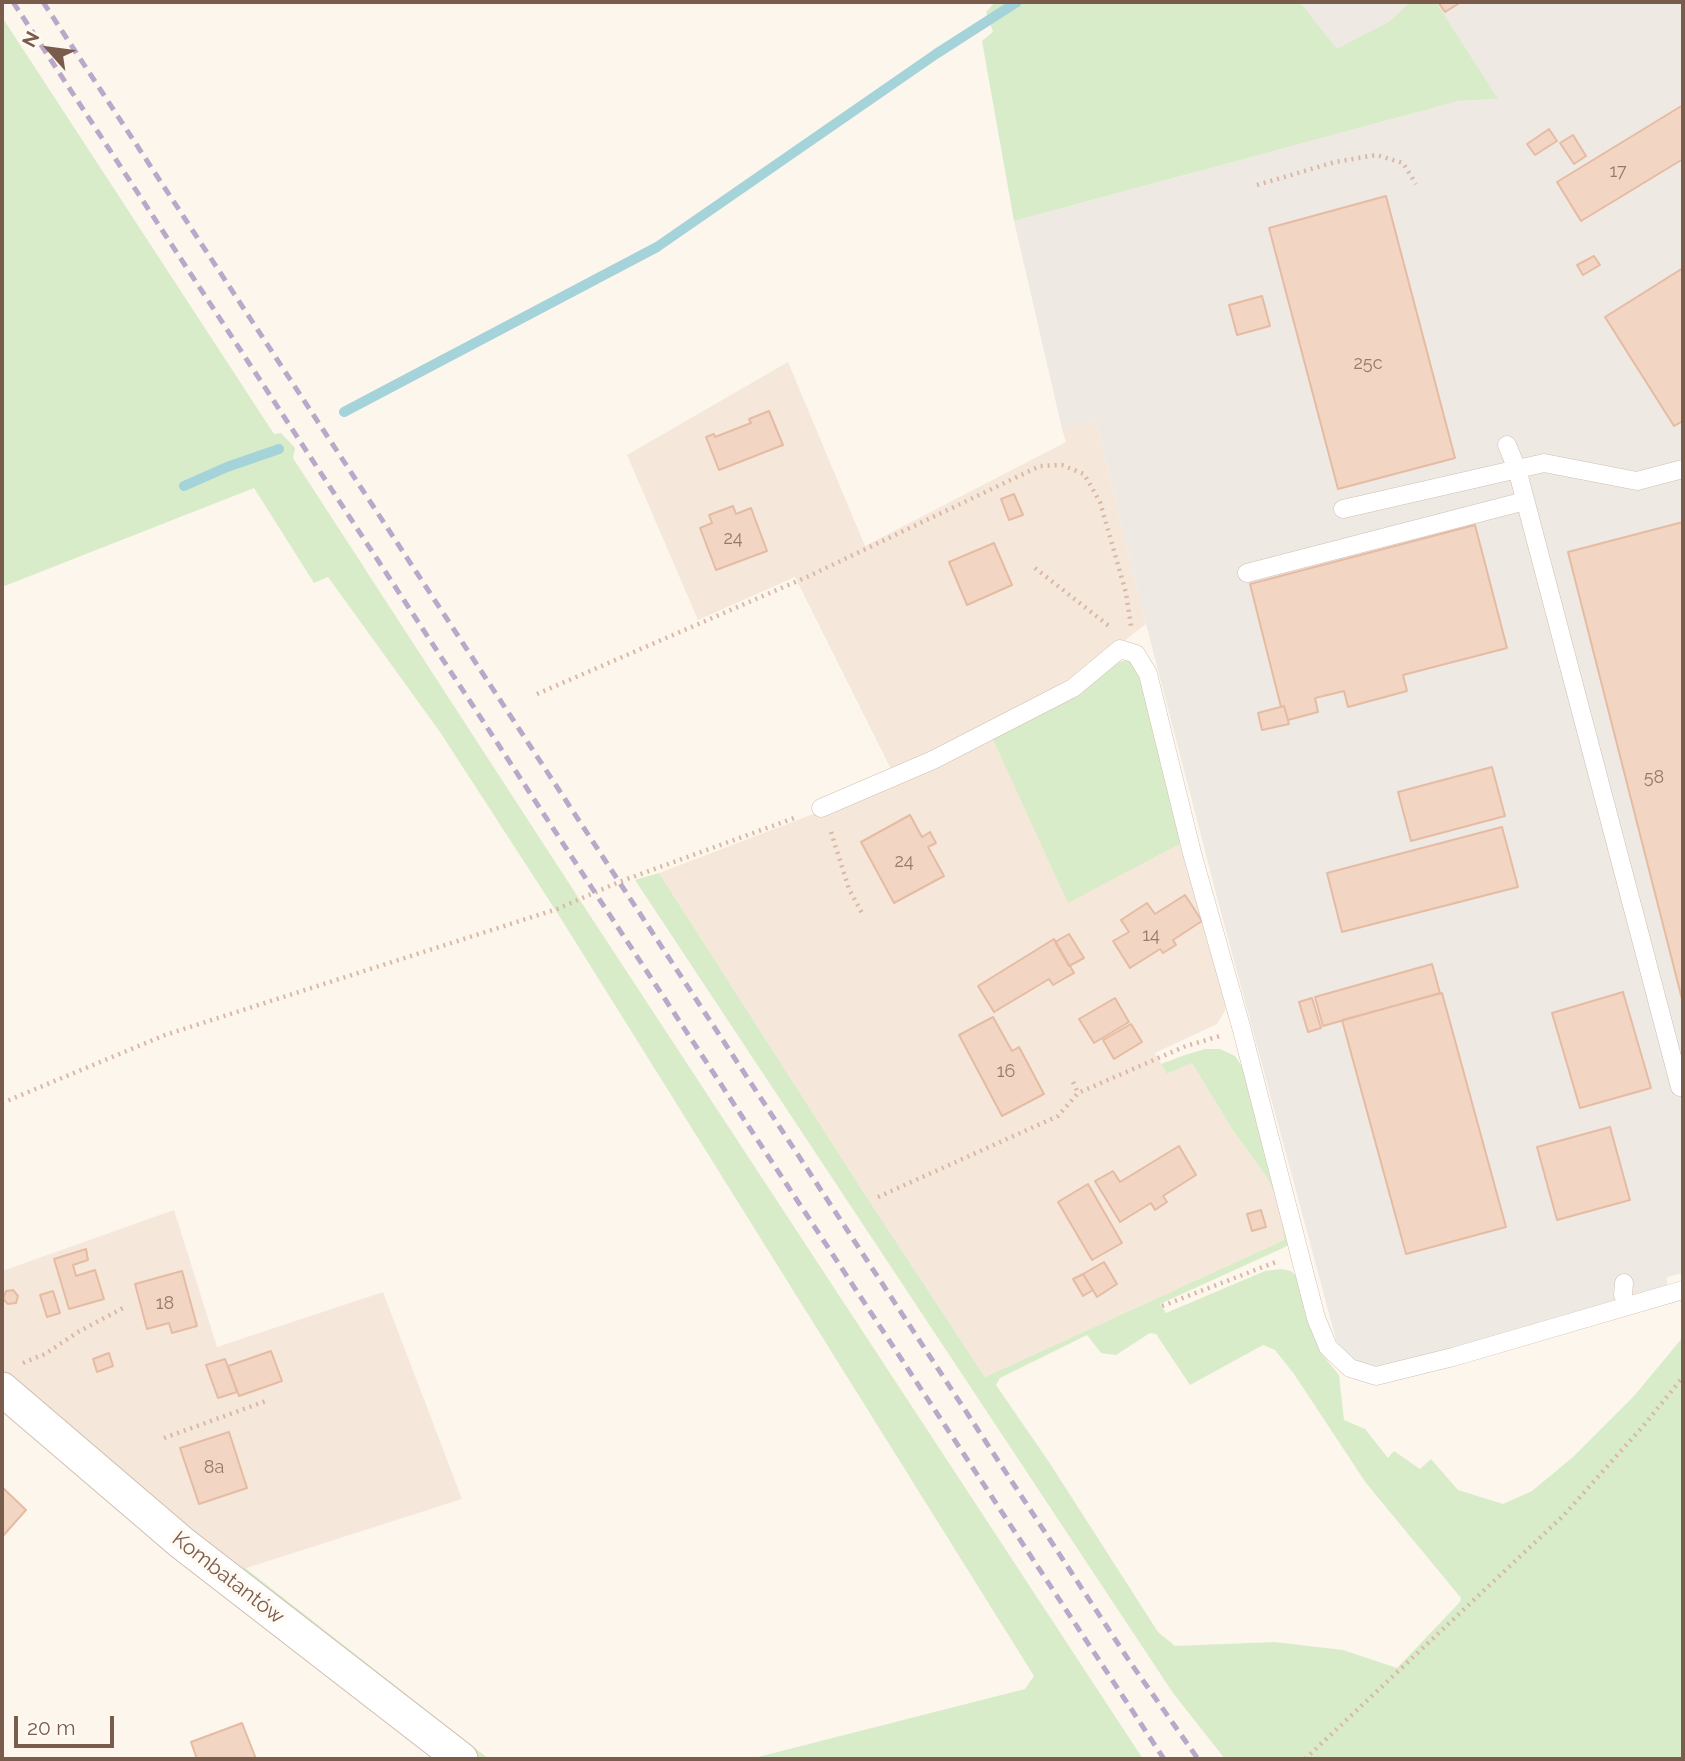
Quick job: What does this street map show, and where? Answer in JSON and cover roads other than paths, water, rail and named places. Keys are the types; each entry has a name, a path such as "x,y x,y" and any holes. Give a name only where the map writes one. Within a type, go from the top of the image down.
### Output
{"street":[{"name":"Kombatantów","path":"8,1377 182,1543 461,1759"}],"lane":[{"path":"1507,445 1517,469 1680,1087"},
{"path":"1343,509 1544,463 1637,481 1683,469"},
{"path":"1247,573 1525,501"},
{"path":"825,816 1073,688 1120,649 1136,654 1148,674 1192,853 1242,1030 1316,1318 1328,1347 1350,1368 1376,1376 1453,1357 1683,1290"}],"waterway":[{"path":"344,412 657,247 936,54 1017,2"},
{"path":"184,486 279,449"}],"railway":[{"path":"13,2 1164,1759"},
{"path":"43,2 1130,1662 1198,1759"}]}
